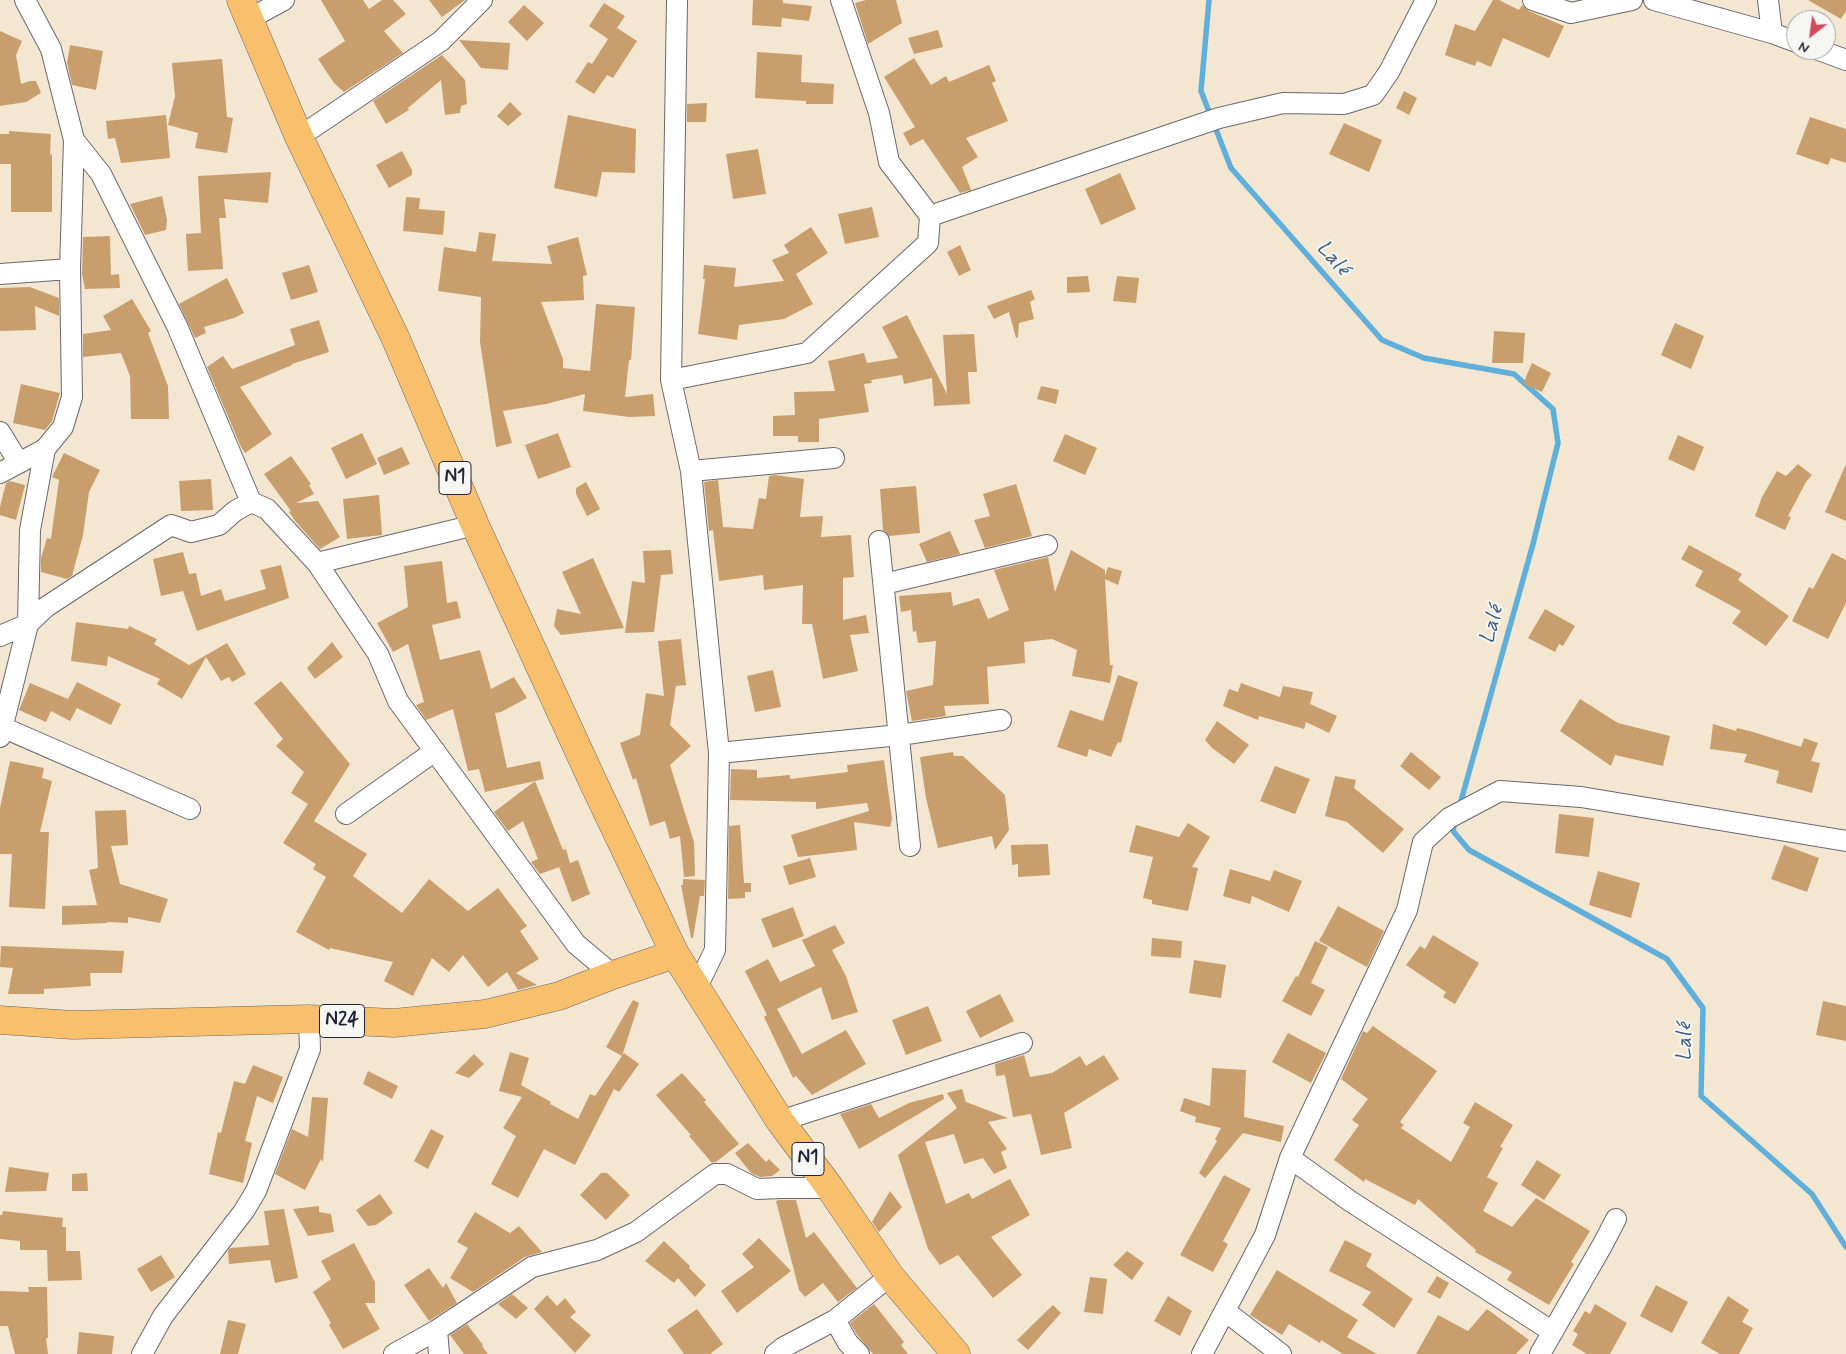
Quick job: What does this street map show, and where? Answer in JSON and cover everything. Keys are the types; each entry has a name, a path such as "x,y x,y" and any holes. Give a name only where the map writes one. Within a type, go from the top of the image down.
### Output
{"main road":[{"name":"N1","path":"245,9 299,137 395,337 475,525 594,784 675,954 780,1121 830,1188 890,1276 956,1354"},
{"name":"N24","path":"0,1020 73,1025 309,1019 394,1023 485,1014 559,996 613,974 675,954"}],"street":[{"path":"0,473 45,449 64,427 72,397 70,269 74,140 51,49 26,0"},
{"path":"245,9 284,0"},
{"path":"299,137 440,41 482,0"},
{"path":"677,0 671,380 691,471 720,753 715,950 696,989"},
{"path":"671,380 806,353 928,243 930,216 889,162 879,113 840,0"},
{"path":"930,216 1212,120 1283,103 1344,104 1373,95 1389,72 1426,0"},
{"path":"1533,0 1571,13 1632,0"},
{"path":"1654,0 1786,38"},
{"path":"1768,0 1772,33"},
{"path":"74,140 102,174 177,326 250,502 267,509 318,563 378,654 398,700 576,944 613,974"},
{"path":"0,274 70,269"},
{"path":"0,432 19,463"},
{"path":"45,449 30,530 28,624 1,732 190,809"},
{"path":"691,471 834,458"},
{"path":"0,636 28,624 46,606 171,525 191,532 219,525 235,511 250,502"},
{"path":"318,563 475,525"},
{"path":"879,541 910,846"},
{"path":"884,584 1047,545"},
{"path":"720,753 900,735 1001,720"},
{"path":"346,814 435,751"},
{"path":"1202,1354 1265,1236 1290,1158 1407,910 1423,842 1457,814 1500,791 1581,797 1846,841"},
{"path":"142,1354 163,1316 244,1211 256,1191 310,1049 309,1019"},
{"path":"780,1121 1022,1043"},
{"path":"1290,1158 1350,1200 1547,1347 1616,1219"},
{"path":"394,1354 437,1330 532,1267 597,1250 636,1232 715,1174 727,1174 757,1189 830,1188"},
{"path":"775,1354 836,1320 890,1276"},
{"path":"1225,1311 1281,1354"},
{"path":"836,1320 848,1343 859,1354"},
{"path":"437,1330 439,1354"}],"building":[{"path":"321,0 363,0 369,9 382,0 393,0 406,14 384,31 403,53 344,92 334,83 318,59 345,41"},
{"path":"429,0 465,0 442,17"},
{"path":"753,0 783,0 783,3 812,6 809,21 782,18 781,27 752,25"},
{"path":"866,0 896,0 902,23 868,44 855,3"},
{"path":"1493,0 1499,0 1519,10 1522,5 1529,11 1564,26 1549,58 1503,38 1491,67 1477,61 1475,66 1445,55 1455,24 1475,31"},
{"path":"1808,0 1846,0 1846,11 1841,19 1836,16 1836,10 1825,10"},
{"path":"604,3 625,16 617,28 637,41 613,78 607,75 594,94 575,82 588,62 592,64 608,39 589,26"},
{"path":"524,5 544,23 527,41 508,22"},
{"path":"938,30 943,47 914,54 908,38"},
{"path":"0,31 22,41 16,55 21,84 36,81 41,93 26,102 0,106"},
{"path":"459,40 510,43 508,70 481,68"},
{"path":"70,45 103,51 96,90 72,85 67,63"},
{"path":"757,52 802,55 801,82 834,84 833,104 806,104 806,101 755,98"},
{"path":"442,55 465,80 467,104 461,106 460,113 445,115 441,80 408,108 409,110 386,124 373,101"},
{"path":"914,58 931,85 946,76 949,82 989,65 996,81 992,83 1008,121 966,138 978,157 962,167 971,190 960,193 923,139 910,146 903,133 915,127 884,77"},
{"path":"222,59 227,117 233,118 227,153 195,148 198,133 168,125 175,96 172,63"},
{"path":"1404,91 1417,98 1409,115 1396,108"},
{"path":"510,102 522,114 508,126 497,116"},
{"path":"707,103 706,122 687,122 687,104"},
{"path":"166,115 170,158 121,163 115,138 108,139 106,121"},
{"path":"568,115 636,129 635,173 602,172 597,197 554,188"},
{"path":"1810,117 1846,129 1846,163 1831,158 1828,165 1796,154"},
{"path":"1344,123 1382,140 1369,172 1329,154"},
{"path":"9,131 51,134 52,212 11,212 11,164 0,164 0,134 9,134"},
{"path":"758,149 766,194 733,199 726,154"},
{"path":"402,151 412,170 412,175 389,188 376,165"},
{"path":"271,172 268,203 224,199 226,218 219,218 223,269 188,271 186,234 201,233 198,176"},
{"path":"1120,173 1136,209 1101,225 1085,189"},
{"path":"162,196 167,220 166,230 145,235 130,204"},
{"path":"406,197 420,198 419,209 445,211 443,235 403,231"},
{"path":"872,207 879,237 845,244 838,214"},
{"path":"811,227 828,253 796,274 813,304 784,319 739,325 737,340 698,334 705,279 703,279 704,265 736,268 734,287 784,281 772,260 789,253 784,245"},
{"path":"479,232 496,234 492,261 552,264 547,246 578,237 587,275 583,276 584,300 541,302 563,359 563,368 590,371 596,304 635,307 631,360 629,360 625,397 653,394 655,416 629,417 583,411 585,394 546,404 503,411 512,443 496,447 480,342 481,297 438,291 444,247 476,252"},
{"path":"110,236 111,275 119,274 120,288 85,289 82,274 83,237"},
{"path":"960,245 971,270 959,276 947,252"},
{"path":"309,265 318,292 291,300 282,273"},
{"path":"1088,276 1090,292 1067,293 1067,277"},
{"path":"1117,276 1139,278 1136,303 1113,301"},
{"path":"227,278 244,313 204,327 206,333 195,338 179,304"},
{"path":"30,287 59,298 59,316 35,306 36,330 0,331 0,288"},
{"path":"1031,290 1035,299 1030,302 1034,319 1019,323 1018,337 1016,338 1009,312 994,319 987,306"},
{"path":"132,299 151,331 148,333 168,386 169,419 131,419 130,376 121,353 83,357 83,334 111,330 103,316"},
{"path":"907,315 947,394 943,335 974,334 977,372 968,372 970,404 934,406 932,378 904,384 902,375 871,380 872,383 864,384 869,412 819,419 819,442 798,442 798,436 773,436 773,416 795,415 794,392 835,391 828,361 864,353 867,363 898,358 882,327"},
{"path":"319,320 329,352 292,364 240,387 272,434 245,453 207,367 223,356 232,369 295,345 290,329"},
{"path":"1675,323 1704,336 1691,369 1661,355"},
{"path":"1494,331 1525,333 1523,363 1492,363"},
{"path":"1532,363 1551,373 1542,392 1523,384"},
{"path":"21,384 60,393 52,421 45,430 13,423"},
{"path":"1041,386 1059,390 1056,404 1037,399"},
{"path":"362,433 377,464 346,479 331,448"},
{"path":"558,433 571,467 538,479 525,445"},
{"path":"1065,434 1097,448 1085,475 1053,461"},
{"path":"1678,435 1704,447 1694,471 1668,459"},
{"path":"402,447 410,464 384,475 377,458"},
{"path":"64,453 100,470 89,492 83,535 72,576 67,579 41,572 41,558 47,538 51,539 59,480 52,477"},
{"path":"291,456 311,484 309,485 314,494 296,503 318,501 340,537 320,549 296,522 289,512 291,511 264,474"},
{"path":"1798,464 1812,475 1806,482 1788,516 1791,517 1785,530 1755,516 1762,497 1777,471 1786,476"},
{"path":"1846,464 1846,521 1825,512"},
{"path":"775,475 804,479 800,517 823,516 821,537 851,535 854,577 843,578 843,620 866,615 869,633 850,635 858,671 823,679 812,624 802,624 803,585 764,590 763,575 719,581 713,530 709,531 704,482 718,480 723,527 753,529 759,498 766,499 769,476"},
{"path":"211,479 213,510 181,511 179,481"},
{"path":"10,481 25,485 16,520 0,515 6,483"},
{"path":"586,482 600,509 587,516 576,494 576,488"},
{"path":"1016,484 1032,536 985,548 974,520 990,516 983,494"},
{"path":"916,486 920,533 889,536 883,530 880,489"},
{"path":"379,495 382,535 347,539 343,499"},
{"path":"950,531 960,554 927,562 919,544"},
{"path":"1689,545 1742,574 1738,580 1789,616 1766,646 1732,623 1741,611 1695,586 1703,571 1681,559"},
{"path":"671,550 673,574 661,575 654,632 625,633 632,581 645,583 643,551"},
{"path":"1071,550 1105,570 1105,576 1108,567 1122,571 1118,585 1105,579 1110,665 1113,665 1110,683 1072,676 1077,650 1052,639 1024,642 1025,663 987,667 989,704 944,706 946,716 912,721 906,691 933,685 936,641 918,643 916,631 913,632 911,610 901,612 899,596 951,592 953,606 979,598 988,619 1009,610 994,570 1048,557 1055,592"},
{"path":"183,552 189,574 196,573 201,596 221,589 225,601 266,589 260,570 281,565 289,598 197,631 183,591 161,596 153,559"},
{"path":"1832,553 1846,560 1846,603 1828,639 1792,621 1809,587 1813,589"},
{"path":"593,558 624,628 561,635 554,626 557,609 581,614 562,572"},
{"path":"442,561 447,603 457,601 461,618 432,625 440,660 480,650 491,689 514,677 527,698 501,712 495,713 507,768 540,761 544,779 485,792 479,769 468,771 453,709 426,720 416,705 424,702 408,644 393,652 377,623 408,607 404,566"},
{"path":"1545,609 1575,626 1563,646 1559,644 1555,652 1528,638"},
{"path":"76,622 128,629 129,626 157,639 154,644 189,665 227,643 246,674 232,682 229,677 221,681 206,657 182,699 157,684 160,679 108,656 107,666 71,661"},
{"path":"681,639 686,685 676,686 670,725 691,746 670,765 694,842 695,876 684,877 680,836 670,839 665,821 650,826 636,778 633,780 620,743 640,735 646,693 664,696 658,641"},
{"path":"332,642 343,657 315,679 307,668"},
{"path":"773,670 781,707 755,712 747,676"},
{"path":"1118,675 1138,682 1121,743 1118,742 1111,757 1089,749 1087,757 1057,747 1070,710 1103,721"},
{"path":"281,681 350,764 314,821 367,854 353,876 402,913 429,879 468,911 498,888 527,926 520,931 539,959 516,973 537,985 518,990 507,972 488,987 463,955 449,972 432,958 413,996 384,981 393,962 330,948 329,950 296,932 326,877 313,869 316,864 283,843 308,804 291,793 304,772 276,746 283,739 254,703"},
{"path":"77,682 121,704 111,725 77,708 70,721 51,711 46,722 19,710 30,683 68,699"},
{"path":"1241,683 1280,697 1283,686 1313,692 1310,704 1337,716 1329,733 1306,722 1304,729 1259,716 1258,720 1223,706 1229,689 1238,692"},
{"path":"1580,699 1618,723 1670,736 1663,766 1615,755 1611,766 1560,731"},
{"path":"1217,721 1249,745 1234,764 1212,748 1205,740"},
{"path":"1713,724 1736,731 1737,728 1753,732 1801,747 1804,738 1818,743 1811,761 1820,763 1812,793 1776,783 1779,771 1744,762 1747,754 1710,749"},
{"path":"953,752 954,756 963,756 1005,795 1009,830 995,850 992,836 938,848 926,798 920,757"},
{"path":"1411,752 1441,777 1429,790 1400,766"},
{"path":"884,760 892,819 890,827 854,822 857,850 798,857 791,835 869,811 867,803 816,809 816,802 730,800 731,769 757,770 757,778 790,775 790,779 848,772 847,765"},
{"path":"10,761 44,768 42,778 52,781 40,832 49,832 45,909 9,907 12,854 0,854 0,808"},
{"path":"1275,766 1310,779 1295,814 1260,801"},
{"path":"1335,776 1356,780 1354,788 1404,829 1383,853 1347,822 1325,816"},
{"path":"535,781 563,850 566,849 570,863 578,860 590,894 572,902 559,867 540,874 531,862 538,859 523,821 508,831 494,812"},
{"path":"126,810 128,845 111,846 120,884 168,899 160,923 128,917 128,923 107,922 62,925 62,906 97,905 89,870 98,868 95,811"},
{"path":"1559,814 1594,818 1589,857 1555,853"},
{"path":"1188,823 1210,837 1192,867 1198,868 1188,911 1152,904 1152,900 1143,898 1153,857 1129,852 1136,825 1179,837"},
{"path":"740,825 744,883 751,883 751,892 745,892 745,898 728,899 729,826"},
{"path":"1048,844 1050,875 1018,877 1018,864 1012,865 1011,845"},
{"path":"1784,845 1819,858 1807,892 1771,879"},
{"path":"810,858 816,877 789,885 783,866"},
{"path":"1230,869 1270,881 1274,870 1302,881 1289,912 1252,896 1250,904 1223,896"},
{"path":"1598,871 1640,883 1631,918 1589,905"},
{"path":"683,879 705,880 704,896 700,896 693,938 691,938 681,885 683,885"},
{"path":"1338,906 1384,931 1367,967 1319,941"},
{"path":"793,907 804,936 773,948 761,919"},
{"path":"835,925 845,943 832,950 846,976 858,1012 832,1020 821,987 777,1009 802,1054 846,1030 866,1064 812,1095 796,1076 793,1078 764,1017 767,1015 745,971 768,959 780,982 815,966 802,940"},
{"path":"1433,935 1479,963 1455,1004 1443,997 1446,992 1406,965 1420,946 1425,949"},
{"path":"1152,938 1182,941 1181,958 1151,956"},
{"path":"1315,941 1328,947 1311,983 1325,990 1311,1016 1282,1001 1296,976 1298,977"},
{"path":"1,946 124,951 122,973 90,973 91,986 44,989 44,994 8,994 13,968 0,967"},
{"path":"1194,960 1226,965 1221,998 1189,993"},
{"path":"1000,994 1014,1021 980,1038 966,1011"},
{"path":"633,1000 639,1003 622,1056 606,1047"},
{"path":"1823,1001 1846,1006 1846,1041 1816,1035"},
{"path":"928,1006 942,1041 906,1055 892,1020"},
{"path":"1373,1026 1437,1071 1400,1122 1404,1125 1401,1128 1451,1162 1470,1127 1463,1123 1475,1102 1513,1125 1500,1147 1503,1148 1487,1177 1498,1183 1483,1211 1512,1227 1536,1198 1590,1231 1571,1262 1574,1264 1549,1305 1507,1280 1512,1272 1475,1252 1476,1250 1418,1199 1415,1205 1365,1179 1364,1182 1334,1160 1359,1125 1352,1120 1368,1099 1341,1079 1363,1031 1367,1033"},
{"path":"1288,1033 1326,1053 1311,1083 1272,1062"},
{"path":"510,1052 529,1058 521,1085 578,1119 590,1094 595,1096 624,1053 639,1064 619,1092 614,1089 575,1165 544,1149 518,1198 491,1184 516,1136 503,1128 522,1097 499,1091"},
{"path":"474,1054 484,1064 469,1078 455,1073"},
{"path":"1024,1055 1030,1077 1052,1073 1080,1056 1086,1066 1104,1055 1119,1079 1064,1113 1072,1148 1041,1155 1031,1114 1013,1117 1005,1075 996,1076 995,1064"},
{"path":"253,1065 283,1077 273,1103 257,1096 245,1141 252,1143 243,1183 209,1174 218,1132 221,1133 234,1081 245,1084"},
{"path":"1212,1068 1246,1070 1244,1117 1284,1126 1281,1142 1243,1133 1205,1178 1199,1173 1217,1141 1215,1139 1221,1128 1195,1122 1196,1117 1180,1111 1184,1098 1210,1106"},
{"path":"368,1071 398,1086 392,1099 363,1084"},
{"path":"682,1073 706,1100 704,1102 739,1144 716,1162 712,1163 689,1136 691,1135 656,1095"},
{"path":"962,1089 966,1102 1008,1118 988,1122 1007,1149 1001,1152 1007,1168 994,1174 983,1158 964,1164 954,1134 925,1142 946,1204 969,1193 972,1199 1010,1179 1030,1215 991,1237 1022,1275 993,1298 958,1255 940,1265 928,1249 898,1155 957,1108 947,1093"},
{"path":"943,1094 944,1099 859,1149 840,1114 871,1104 879,1118 909,1103"},
{"path":"312,1097 328,1098 323,1162 321,1159 305,1190 275,1174 292,1129 308,1137"},
{"path":"431,1129 444,1136 428,1169 414,1161"},
{"path":"748,1143 766,1162 769,1159 780,1170 772,1176 760,1177 751,1173 735,1153"},
{"path":"1537,1160 1561,1175 1544,1200 1521,1185"},
{"path":"9,1167 49,1173 46,1191 5,1192"},
{"path":"87,1173 88,1191 72,1191 72,1174"},
{"path":"601,1173 607,1173 630,1195 606,1220 580,1195"},
{"path":"1224,1175 1251,1189 1223,1241 1228,1244 1213,1272 1180,1255"},
{"path":"890,1191 902,1207 879,1232 872,1222"},
{"path":"380,1194 393,1213 376,1225 368,1226 356,1210"},
{"path":"796,1200 806,1238 814,1232 857,1288 838,1302 823,1283 805,1297 799,1290 776,1201"},
{"path":"319,1206 319,1212 331,1214 334,1232 308,1236 293,1209"},
{"path":"284,1209 298,1278 275,1283 270,1260 229,1264 228,1251 230,1248 269,1245 264,1211"},
{"path":"3,1211 63,1218 62,1227 66,1227 66,1251 80,1251 82,1280 48,1281 47,1250 20,1250 20,1241 0,1239 0,1215 2,1215"},
{"path":"475,1212 510,1233 519,1226 542,1252 525,1257 473,1292 450,1278 468,1248 457,1242"},
{"path":"759,1238 791,1271 737,1313 721,1291 754,1267 742,1254"},
{"path":"1345,1240 1372,1254 1366,1266 1413,1299 1394,1328 1362,1305 1371,1292 1329,1271"},
{"path":"664,1241 690,1266 689,1268 706,1285 695,1297 678,1278 674,1283 645,1261"},
{"path":"354,1243 375,1282 375,1303 365,1303 380,1329 343,1349 313,1292 331,1279 321,1261"},
{"path":"1127,1251 1144,1263 1132,1280 1113,1265"},
{"path":"161,1255 175,1277 151,1292 137,1269"},
{"path":"429,1268 443,1288 446,1283 457,1303 429,1321 404,1285"},
{"path":"1277,1270 1358,1320 1347,1337 1377,1354 1343,1354 1321,1340 1320,1343 1289,1324 1282,1335 1250,1315"},
{"path":"1437,1276 1449,1283 1440,1299 1427,1292"},
{"path":"1090,1277 1107,1279 1103,1314 1084,1312"},
{"path":"1656,1285 1688,1302 1672,1333 1640,1316"},
{"path":"28,1287 47,1287 48,1338 46,1338 48,1354 15,1354 8,1326 0,1326 0,1291 29,1292"},
{"path":"512,1294 528,1308 516,1319 498,1304"},
{"path":"547,1295 557,1306 565,1298 576,1312 570,1317 591,1335 575,1353 534,1309"},
{"path":"1168,1296 1192,1311 1180,1336 1154,1321"},
{"path":"1728,1296 1749,1310 1742,1322 1753,1328 1739,1354 1720,1354 1701,1343"},
{"path":"874,1304 904,1342 901,1345 908,1354 873,1354 858,1336 850,1323"},
{"path":"1595,1304 1627,1323 1610,1354 1587,1354 1572,1345 1578,1334 1573,1331 1585,1311 1590,1314"},
{"path":"1053,1305 1061,1313 1028,1350 1017,1340"},
{"path":"697,1309 723,1344 710,1354 684,1354 667,1330"},
{"path":"1487,1309 1529,1340 1516,1354 1416,1354 1438,1315 1468,1331"},
{"path":"228,1320 246,1324 238,1354 220,1354"},
{"path":"467,1324 488,1354 464,1354 450,1335"},
{"path":"79,1332 114,1336 112,1354 77,1354"}],"waterway":[{"name":"Lalé","path":"1209,0 1201,91 1231,168 1382,340 1424,358 1514,374 1553,409 1558,443 1533,544 1459,808"},
{"name":"Lalé","path":"1455,822 1453,831 1469,850 1667,959 1703,1008 1701,1096 1812,1194 1846,1247"}]}
